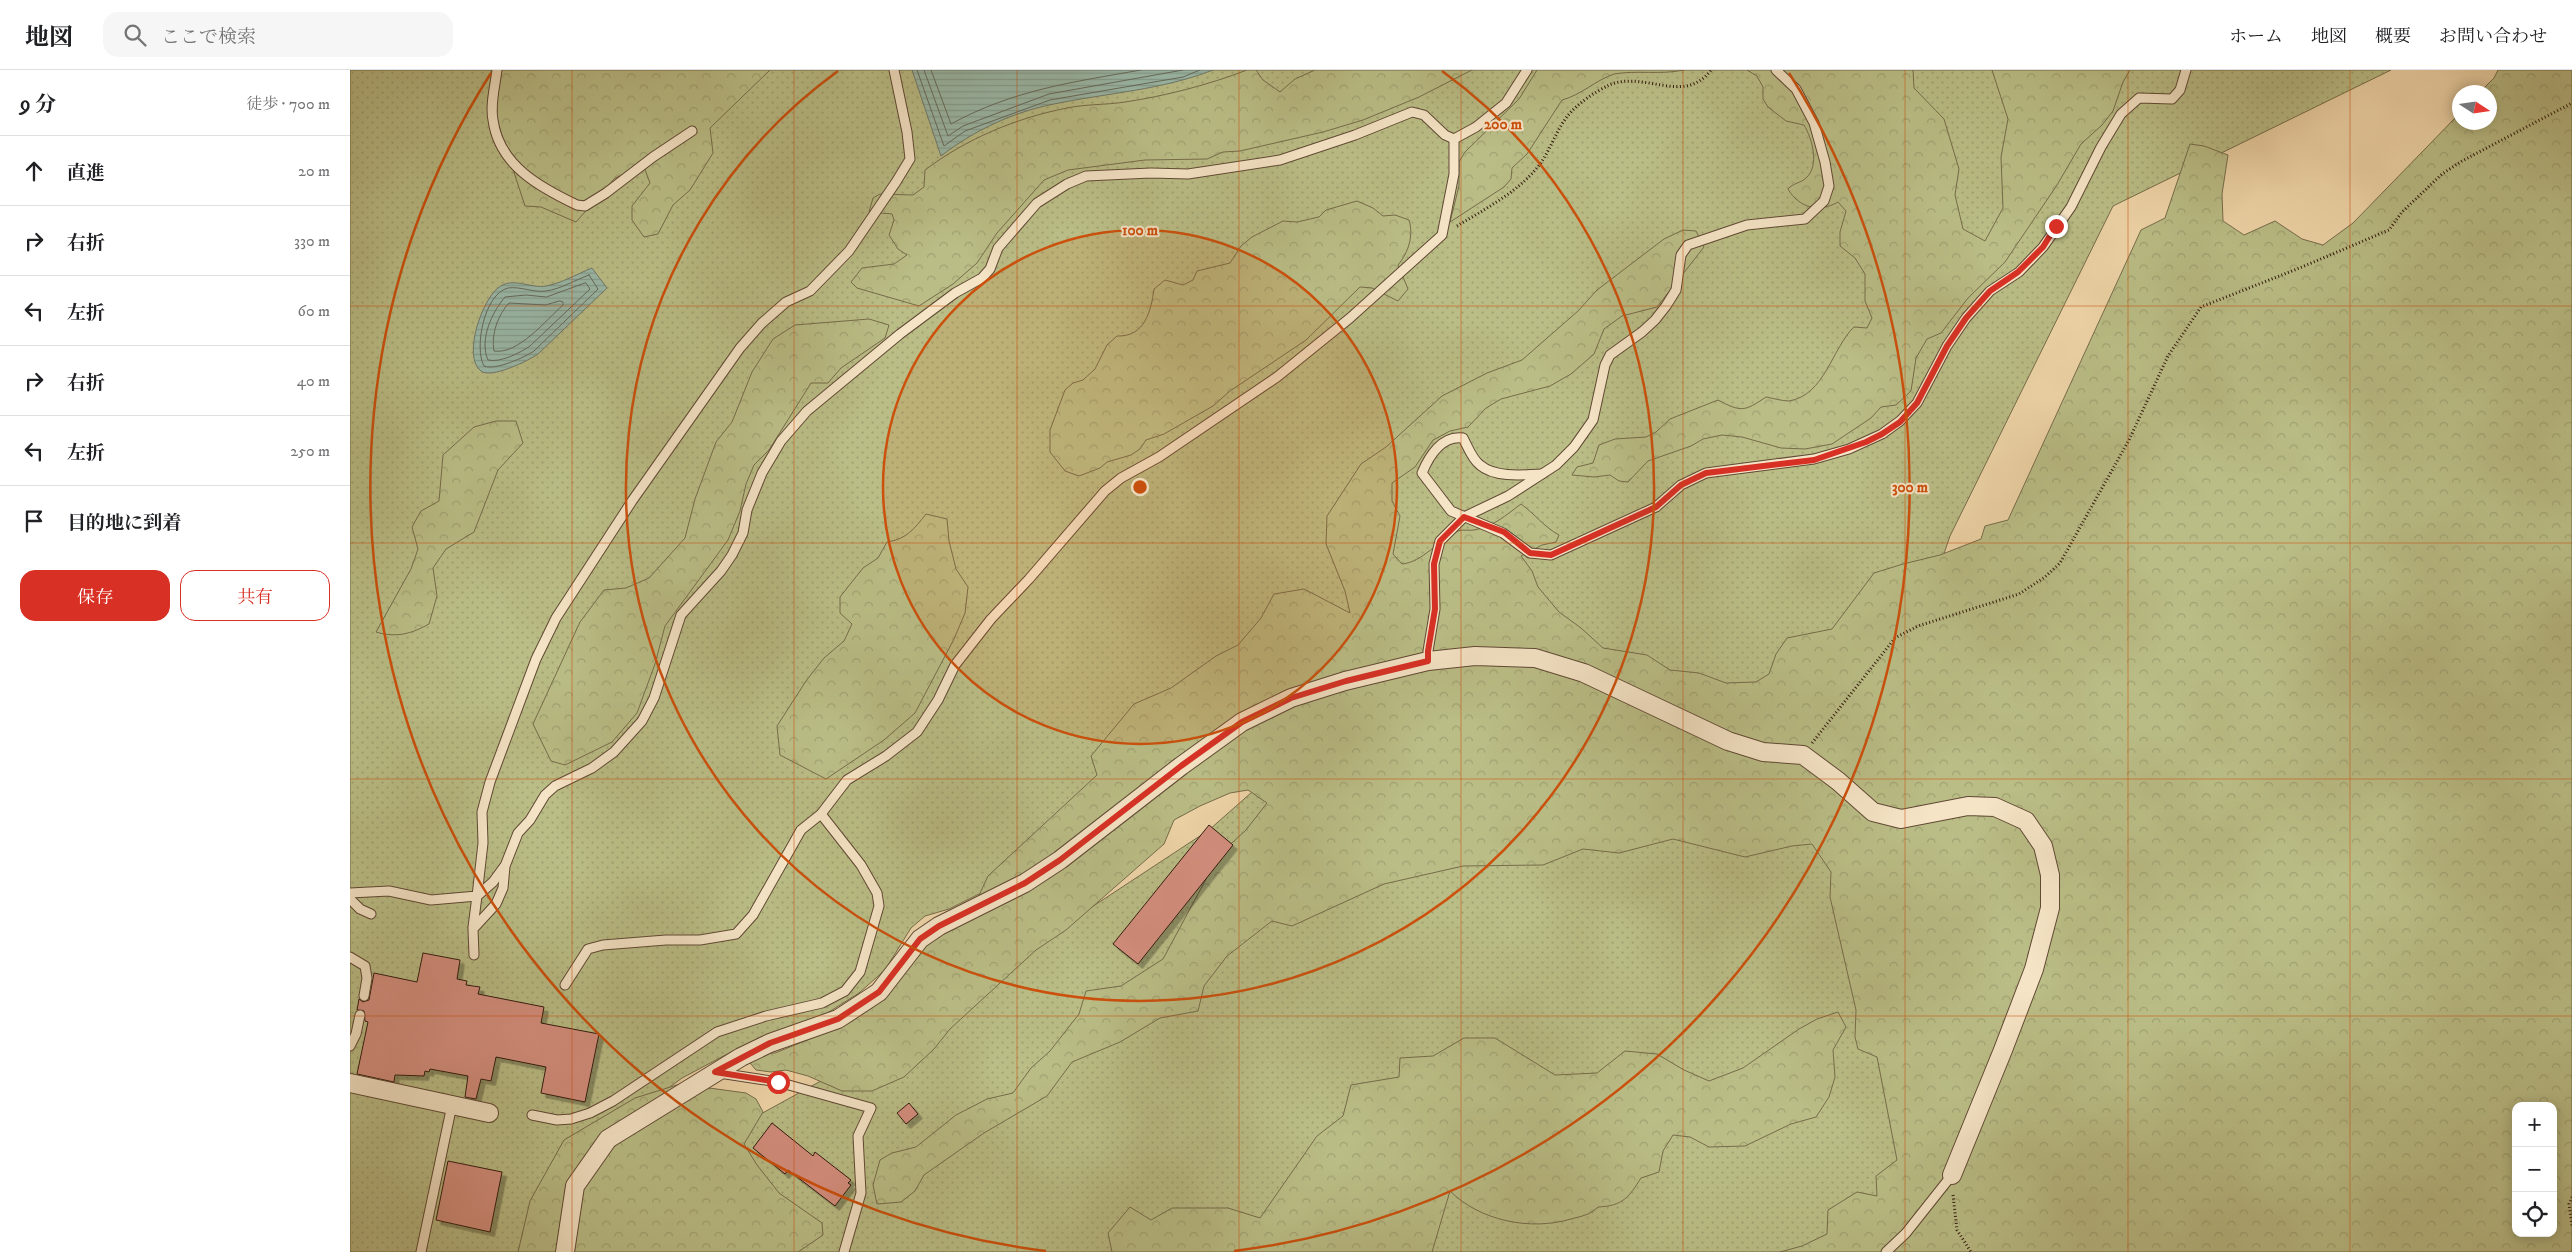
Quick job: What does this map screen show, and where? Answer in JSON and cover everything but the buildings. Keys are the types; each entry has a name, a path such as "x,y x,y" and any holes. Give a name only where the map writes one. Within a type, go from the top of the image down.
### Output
{"street":[{"path":"565,1252 575,1186 608,1139 715,1072 770,1043 838,1019 879,992 920,939 939,926 1025,883 1039,874 1242,722 1291,698 1346,681 1428,661 1476,656 1535,658 1584,673 1728,741 1764,752 1803,755 1838,780 1873,812 1901,819 1968,806 1995,807 2026,821 2043,846 2050,875 2050,908 2034,969 1952,1175"},
{"path":"350,1083 489,1113"}],"lane":[{"path":"497,70 492,118 504,156 525,175 576,204 585,206 606,193 653,157 692,131"},
{"path":"474,955 473,929 483,843 482,812 490,782 536,659 556,618 632,501 740,348 762,323 786,302 810,291 849,251 910,159 907,132 894,70"},
{"path":"1454,139 1476,127 1506,103 1527,70"},
{"path":"1428,661 1435,609 1434,564 1440,541 1464,517 1508,496 1556,465 1574,447 1593,420 1605,365 1610,355 1656,320 1676,290 1681,255 1688,245 1747,225 1805,219 1824,201 1829,186 1825,162 1814,122 1796,89 1776,70"},
{"path":"1542,474 1520,476 1497,472 1480,466 1463,438 1455,437 1446,441 1432,453 1422,473 1451,512 1504,532 1530,553 1551,555 1656,507 1681,485 1706,473 1814,460 1866,442 1882,434 1900,422 1917,403 1947,346 1966,318 1990,291 2018,272 2043,247 2071,207 2101,147 2121,114 2139,98 2172,99 2180,90 2186,70"},
{"path":"350,893 389,891 430,900 477,896 493,882 505,866 518,833 530,820 544,795 555,786 592,768 614,752 642,721 654,698 681,615 720,571 732,554 743,534 747,510 762,473 781,441 807,411 900,334 955,293 982,278 990,269 998,248 1037,203 1067,184 1086,176 1151,173 1188,174 1280,160 1355,135 1412,112 1424,116 1444,135 1454,139"},
{"path":"565,985 588,949 604,945 666,940 700,940 736,934 753,915 801,830 822,814 847,780 886,756 917,732 938,700 955,665 991,619 1029,579 1105,491 1121,478 1159,457 1277,377 1350,318 1442,235 1454,174 1454,139"},
{"path":"532,1115 557,1120 571,1119 590,1113 613,1101 717,1032 766,1016 822,1003 846,991 860,972 879,906 877,893 862,865 822,814"},
{"path":"473,929 496,904 503,888 505,866"},
{"path":"350,899 360,909 371,914"},
{"path":"350,957 365,966 367,978 364,996"},
{"path":"838,996 846,1013"},
{"path":"350,1046 356,1034 360,1015"},
{"path":"715,1072 778,1082 871,1108 858,1136 861,1193 844,1252"},
{"path":"421,1252 452,1105"},
{"path":"1886,1252 1906,1234 1952,1175"}],"path":[{"path":"1442,235 1513,190 1539,165 1567,116 1600,90 1626,79 1681,87 1695,85 1704,80 1712,70"},
{"path":"1803,755 1895,638 1927,622 2019,594 2045,577 2060,563 2130,440 2168,356 2185,327 2201,306 2302,267 2388,230 2402,212 2442,174 2462,161 2572,103"},
{"path":"1952,1175 1957,1230 1971,1252"},
{"path":"2572,1197 2569,1204 2572,1226"}],"green space":[{"path":"350,70 2391,70 2113,206 1950,536 1931,592 1803,734 1533,648 1035,866 949,909 925,916 911,928 885,970 859,993 821,1017 793,1025 733,1051 682,1078 627,1119 557,1252 350,1252"},
{"path":"491,70 770,70 710,128 713,153 690,190 673,205 658,234 644,237 632,220 632,206 650,183 644,167 615,178 576,222 541,207 525,206 493,108"},
{"path":"1247,70 1256,70 1263,80 1280,92 1295,79 1315,70 1472,70 1419,97 1363,120 1323,132 1240,151 1223,152 1207,159 1145,160 1068,170 1044,180 997,233 977,263 953,284 919,306 857,288 851,282 862,268 894,264 907,255 898,249 889,235 894,220 892,214 869,212 873,198 880,194 913,195 924,187 925,170 974,139 1010,124 1048,112 1155,97 1202,85"},
{"path":"1537,70 1684,70 1614,74 1576,95 1562,100 1527,154 1512,168 1511,179 1504,187 1450,222 1459,186 1459,162 1465,152 1519,99"},
{"path":"1747,70 1913,70 1914,88 1944,119 1959,169 1955,195 1963,229 1985,241 2003,208 2001,157 2008,119 1992,70 2130,70 2123,82 2113,111 2102,125 2081,144 2057,185 2005,262 1968,298 1941,333 1927,339 1916,358 1911,391 1896,405 1881,407 1871,418 1832,444 1805,449 1781,448 1742,437 1722,435 1703,439 1691,446 1648,461 1628,482 1619,481 1610,475 1594,477 1572,475 1577,467 1593,463 1599,445 1615,439 1646,437 1656,432 1670,419 1718,400 1732,407 1742,409 1766,397 1789,401 1801,397 1820,380 1846,336 1854,327 1867,328 1872,318 1865,301 1865,274 1855,258 1840,246 1840,232 1846,211 1838,202 1824,207 1810,207 1798,201 1788,189 1806,178 1813,166 1812,144 1804,125 1786,121 1768,107 1763,99 1763,87 1757,76"},
{"path":"2498,70 2572,70 2572,1252 1780,1252 1802,1246 1827,1234 1828,1210 1857,1192 1877,1196 1876,1176 1897,1160 1877,1057 1858,1049 1855,1037 1856,1010 1830,897 1831,872 1812,844 1792,846 1745,857 1673,839 1619,853 1583,849 1543,865 1463,866 1384,884 1292,926 1272,921 1227,956 1204,986 1198,1011 1160,1018 1120,1042 1072,1062 1047,1096 984,1133 924,1175 915,1191 901,1202 877,1204 873,1185 880,1160 892,1153 916,1147 956,1115 987,1099 1013,1093 1031,1068 1050,1051 1079,1014 1086,991 1121,986 1163,959 1219,855 1246,830 1267,803 1248,790 1230,793 1174,820 1164,844 1066,930 1036,950 950,1029 934,1049 904,1077 872,1091 842,1091 808,1076 786,1070 771,1072 756,1070 750,1063 762,1053 775,1053 832,1030 859,1014 918,950 938,935 968,919 988,876 1097,775 1091,756 1134,704 1171,688 1216,656 1238,645 1261,618 1274,594 1304,589 1350,613 1345,591 1326,544 1327,516 1361,464 1386,447 1442,396 1487,373 1522,360 1578,311 1597,290 1664,239 1683,230 1696,231 1704,247 1657,307 1622,316 1604,329 1594,354 1571,374 1550,386 1501,399 1486,408 1468,427 1450,431 1433,440 1415,467 1392,483 1392,501 1400,516 1393,554 1402,564 1410,562 1424,555 1458,531 1474,530 1487,526 1521,504 1559,535 1556,542 1542,545 1521,556 1532,571 1538,587 1559,612 1581,628 1603,648 1647,655 1670,670 1699,673 1726,683 1756,682 1769,674 1776,654 1787,638 1832,629 1874,573 1940,555 1981,539 1985,526 2008,520 2141,230 2165,218 2190,144 2204,146 2228,155 2222,194 2223,221 2244,235 2275,221 2302,239 2323,245 2353,223 2452,121 2452,130 2497,130 2497,85 2487,85 2494,78"},
{"path":"1357,201 1373,208 1383,216 1395,215 1409,220 1411,232 1409,244 1405,255 1398,265 1408,289 1398,301 1372,288 1360,287 1306,340 1230,391 1213,406 1164,434 1146,440 1140,449 1131,455 1107,462 1100,468 1079,476 1065,471 1050,452 1050,430 1065,390 1073,383 1083,380 1095,369 1107,345 1117,336 1127,335 1140,327 1145,321 1151,306 1154,289 1165,280 1183,285 1193,280 1197,271 1230,263 1241,246 1252,237 1283,221 1297,222 1319,217 1326,210"},
{"path":"869,319 889,325 885,338 841,368 828,383 811,383 769,450 754,465 746,484 740,511 728,540 665,626 655,664 637,713 612,742 565,765 551,761 533,724 580,622 604,590 626,588 649,578 685,538 695,499 716,442 732,422 752,372 773,339 795,325"},
{"path":"496,421 516,421 523,443 498,470 474,532 446,549 433,568 437,596 429,624 397,635 376,632 411,569 418,549 412,527 421,511 439,501 443,455 474,427"},
{"path":"926,514 947,519 949,541 956,569 968,587 965,613 954,639 915,713 884,740 826,779 780,755 777,726 806,681 824,658 844,641 852,624 840,613 840,597 863,568 878,558 887,542 905,536 914,529"},
{"path":"1828,790 1948,1162 1812,1252 599,1252 617,1193 859,1060 1209,830 1252,792"},
{"path":"1838,1012 1846,1027 1833,1050 1835,1077 1829,1097 1816,1117 1791,1124 1745,1146 1709,1147 1690,1137 1673,1135 1663,1151 1659,1172 1641,1178 1629,1195 1614,1205 1598,1207 1582,1216 1539,1224 1507,1221 1476,1210 1450,1191 1432,1252 1112,1252 1108,1233 1130,1207 1151,1220 1172,1208 1228,1208 1260,1218 1317,1136 1343,1116 1351,1085 1399,1077 1400,1058 1433,1056 1464,1038 1495,1038 1555,1075 1597,1073 1625,1051 1657,1054 1684,1070 1709,1081 1743,1068 1799,1029 1817,1019"},
{"path":"680,1084 746,1093 756,1099 763,1112 744,1144 757,1165 779,1193 822,1223 823,1235 798,1252 518,1252 530,1201 564,1140 635,1098"}],"water":[{"path":"912,70 1213,70 1154,87 1054,104 1024,112 1009,117 966,138 941,156"},
{"path":"592,268 607,288 538,354 518,365 501,371 486,373 481,371 476,364 473,354 476,329 486,304 498,288 509,283 540,286 552,285"}],"route":[{"path":"778,1082 715,1072 770,1043 838,1019 879,992 920,939 939,926 995,896 1025,883 1060,860 1181,766 1242,722 1291,698 1346,681 1428,661 1435,609 1434,564 1440,541 1464,517 1504,532 1530,553 1551,555 1656,507 1681,485 1706,473 1814,460 1866,442 1900,422 1917,403 1947,346 1966,318 1990,291 2018,272 2043,247 2056,226"}]}
